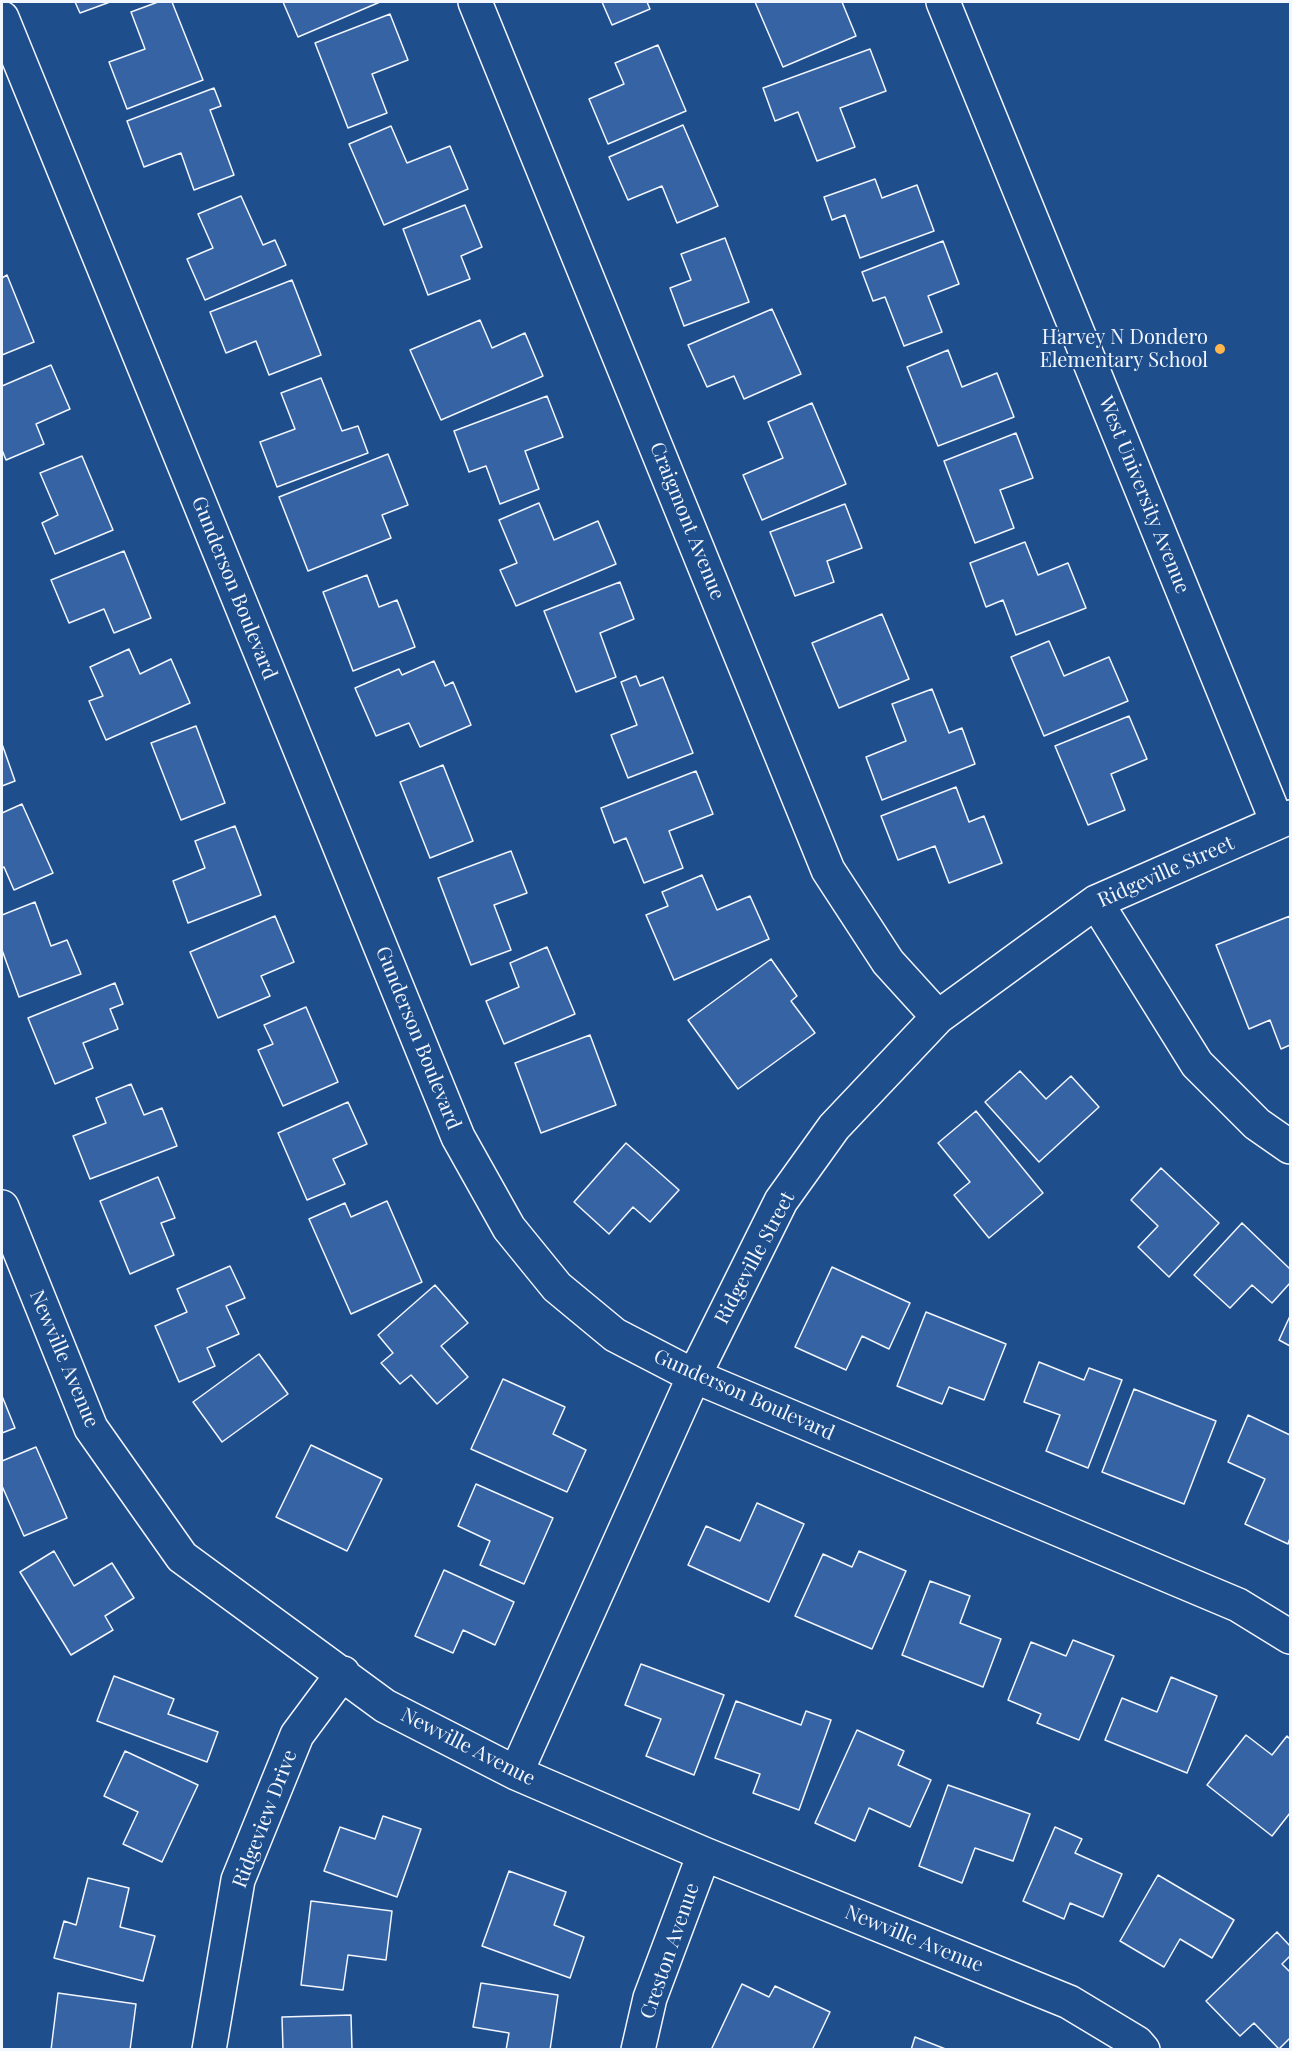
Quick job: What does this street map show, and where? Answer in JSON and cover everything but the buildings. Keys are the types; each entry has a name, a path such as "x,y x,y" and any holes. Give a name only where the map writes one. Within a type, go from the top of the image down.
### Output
{"street":[{"name":"Craigmont Avenue","path":"476,2 828,870 888,962 938,1017"},
{"name":"West University Avenue","path":"942,2 1284,820"},
{"name":"Gunderson Boulevard","path":"2,18 459,1137 509,1228 557,1287 615,1335 694,1376 1238,1605 1290,1636"},
{"name":"Ridgeville Street","path":"516,1773 694,1376 781,1201 834,1127 938,1017 1096,902 1284,820"},
{"path":"1096,902 1197,1064 1257,1124 1290,1147"},
{"name":"Newville Avenue","path":"2,1207 91,1428 182,1557 385,1706 516,1773 704,1854 1069,2002 1137,2043 1143,2049"},
{"name":"Ridgeview Drive","path":"209,2049 238,1880 297,1735 343,1673"},
{"name":"Creston Avenue","path":"638,2049 650,1998 704,1854"}],"place":[{"name":"Harvey N Dondero Elementary School","path":"1220,349"}]}
